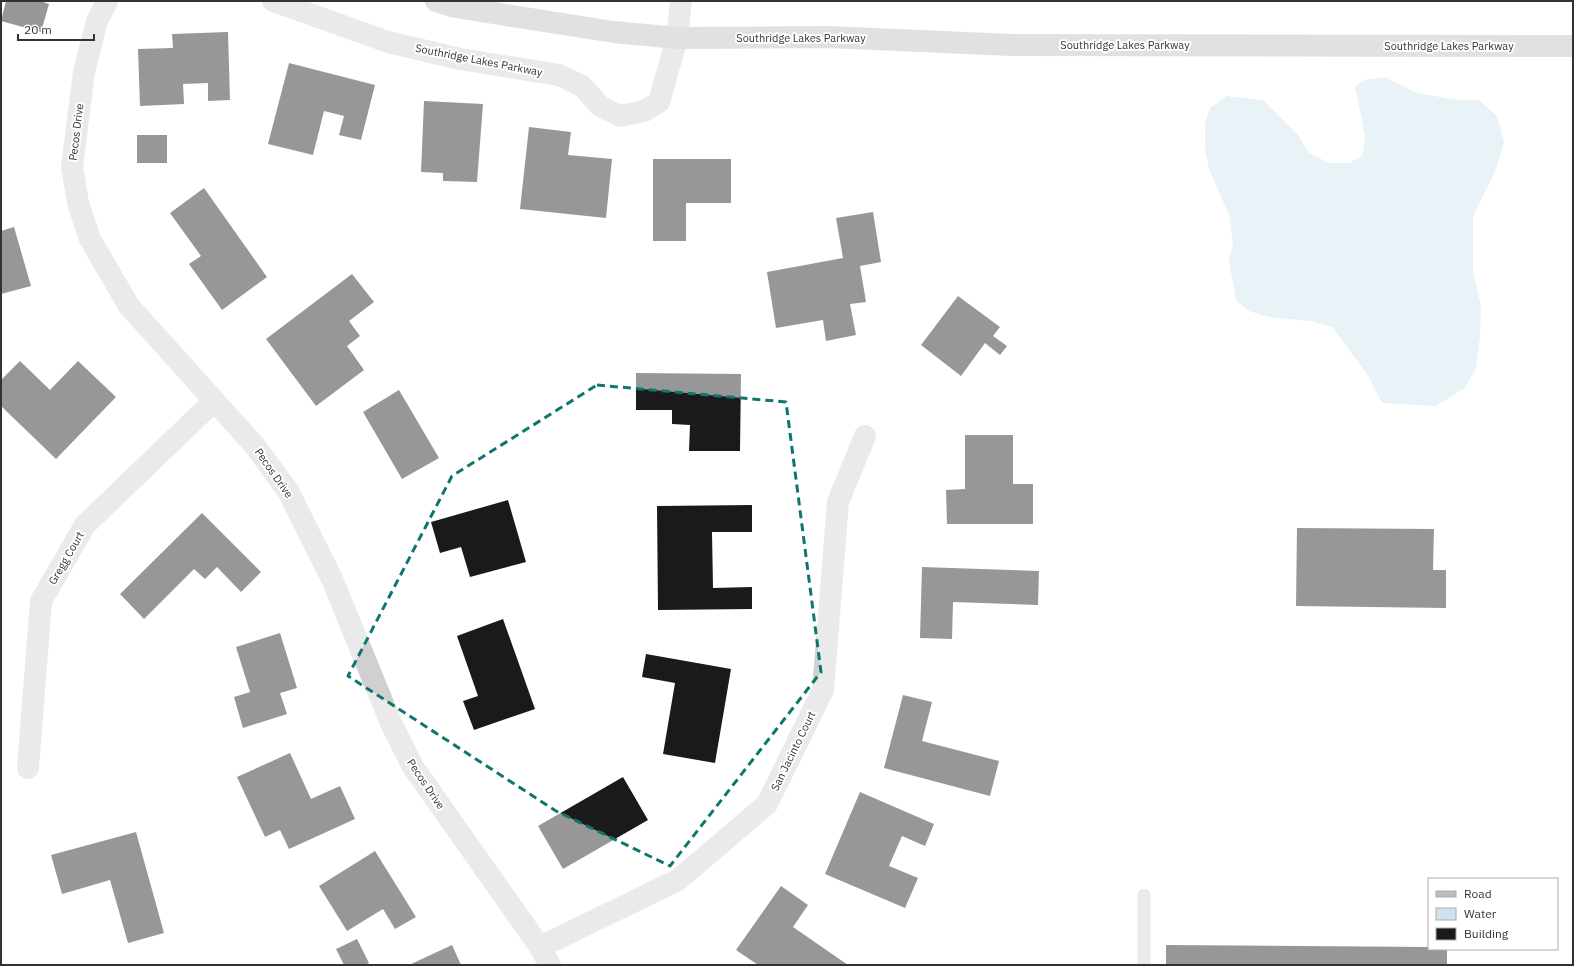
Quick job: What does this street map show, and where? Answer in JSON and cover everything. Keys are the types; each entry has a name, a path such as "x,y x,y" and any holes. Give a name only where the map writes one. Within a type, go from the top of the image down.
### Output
{"street":[{"name":"Pecos Drive","path":"106,1 97,21 84,72 72,167 78,203 90,239 129,306 256,446 288,491 332,579 391,723 413,767 545,956"},
{"name":"Southridge Lakes Parkway","path":"273,1 388,42 460,59 559,75 582,86 600,106 620,116 644,111 659,102 677,38 681,1"},
{"name":"Southridge Lakes Parkway","path":"436,1 455,7 591,28 677,38 828,37 1020,45 1573,46"},
{"name":"Gregg Court","path":"28,768 41,601 85,526 214,401"},
{"name":"San Jacinto Court","path":"545,956 678,880 767,804 823,690 838,502 865,436"}],"lane":[{"path":"1144,895 1144,965"}],"highlighted area":[{"path":"597,385 786,402 821,672 670,866 556,811 348,676 452,476"}],"water":[{"path":"1385,77 1417,93 1457,100 1479,100 1497,116 1504,142 1496,169 1473,217 1473,270 1481,307 1480,336 1476,368 1465,388 1436,406 1382,403 1367,374 1332,327 1310,321 1268,317 1249,311 1236,301 1229,262 1233,243 1229,215 1209,169 1205,149 1205,123 1210,108 1227,96 1263,100 1298,135 1309,153 1329,163 1349,163 1362,156 1365,136 1355,86 1365,80"}],"building":[{"path":"6,1 40,1 49,4 41,32 1,21"},
{"path":"228,32 230,100 208,101 208,83 183,84 184,104 140,106 138,49 173,48 172,34"},
{"path":"289,63 375,85 361,140 339,135 344,116 324,111 313,155 268,144"},
{"path":"424,101 483,104 477,182 443,181 443,173 421,172"},
{"path":"529,127 571,132 568,155 612,159 606,218 520,209"},
{"path":"137,135 167,135 167,163 137,163"},
{"path":"653,159 731,159 731,203 686,203 686,241 653,241"},
{"path":"204,188 267,277 222,310 189,264 201,256 170,213"},
{"path":"873,212 881,262 860,266 866,302 850,304 856,335 826,341 823,320 776,328 767,272 843,258 836,218"},
{"path":"14,227 31,286 1,294 1,231"},
{"path":"352,274 374,302 349,321 360,336 347,346 364,370 316,406 266,339"},
{"path":"958,296 1000,327 993,336 1007,346 1000,355 985,343 961,376 921,345"},
{"path":"20,361 50,390 78,361 116,397 56,459 1,406 1,380"},
{"path":"636,373 741,374 740,451 689,451 690,425 672,424 672,410 636,410"},
{"path":"399,390 439,458 402,479 363,412"},
{"path":"965,435 1013,435 1013,484 1033,484 1033,524 947,524 946,490 965,489"},
{"path":"508,500 526,562 470,577 461,547 440,553 431,522"},
{"path":"752,505 752,532 712,532 713,588 752,587 752,609 658,610 657,506"},
{"path":"202,513 261,572 241,592 217,567 205,579 194,569 144,619 120,594"},
{"path":"1297,528 1434,529 1433,570 1446,570 1446,608 1296,606"},
{"path":"922,567 1039,571 1038,605 953,602 952,639 920,638"},
{"path":"503,619 535,709 474,730 463,701 478,696 457,636"},
{"path":"280,633 297,688 280,693 287,714 243,728 234,697 250,692 236,647"},
{"path":"646,654 731,669 715,763 663,754 675,683 642,677"},
{"path":"903,695 932,702 922,741 999,761 990,796 884,768"},
{"path":"290,753 311,799 340,786 355,819 289,849 280,830 265,837 237,777"},
{"path":"623,777 648,820 563,869 538,826"},
{"path":"860,792 934,824 925,846 902,836 889,866 918,878 905,908 825,874"},
{"path":"136,832 164,933 128,943 110,880 62,894 51,855"},
{"path":"375,851 416,917 395,929 383,909 347,931 319,886"},
{"path":"781,886 808,905 793,927 848,965 758,965 736,950"},
{"path":"357,939 369,963 365,965 344,965 336,949"},
{"path":"452,945 461,965 409,965"},
{"path":"1166,945 1428,947 1428,950 1447,950 1447,965 1166,965"}]}
